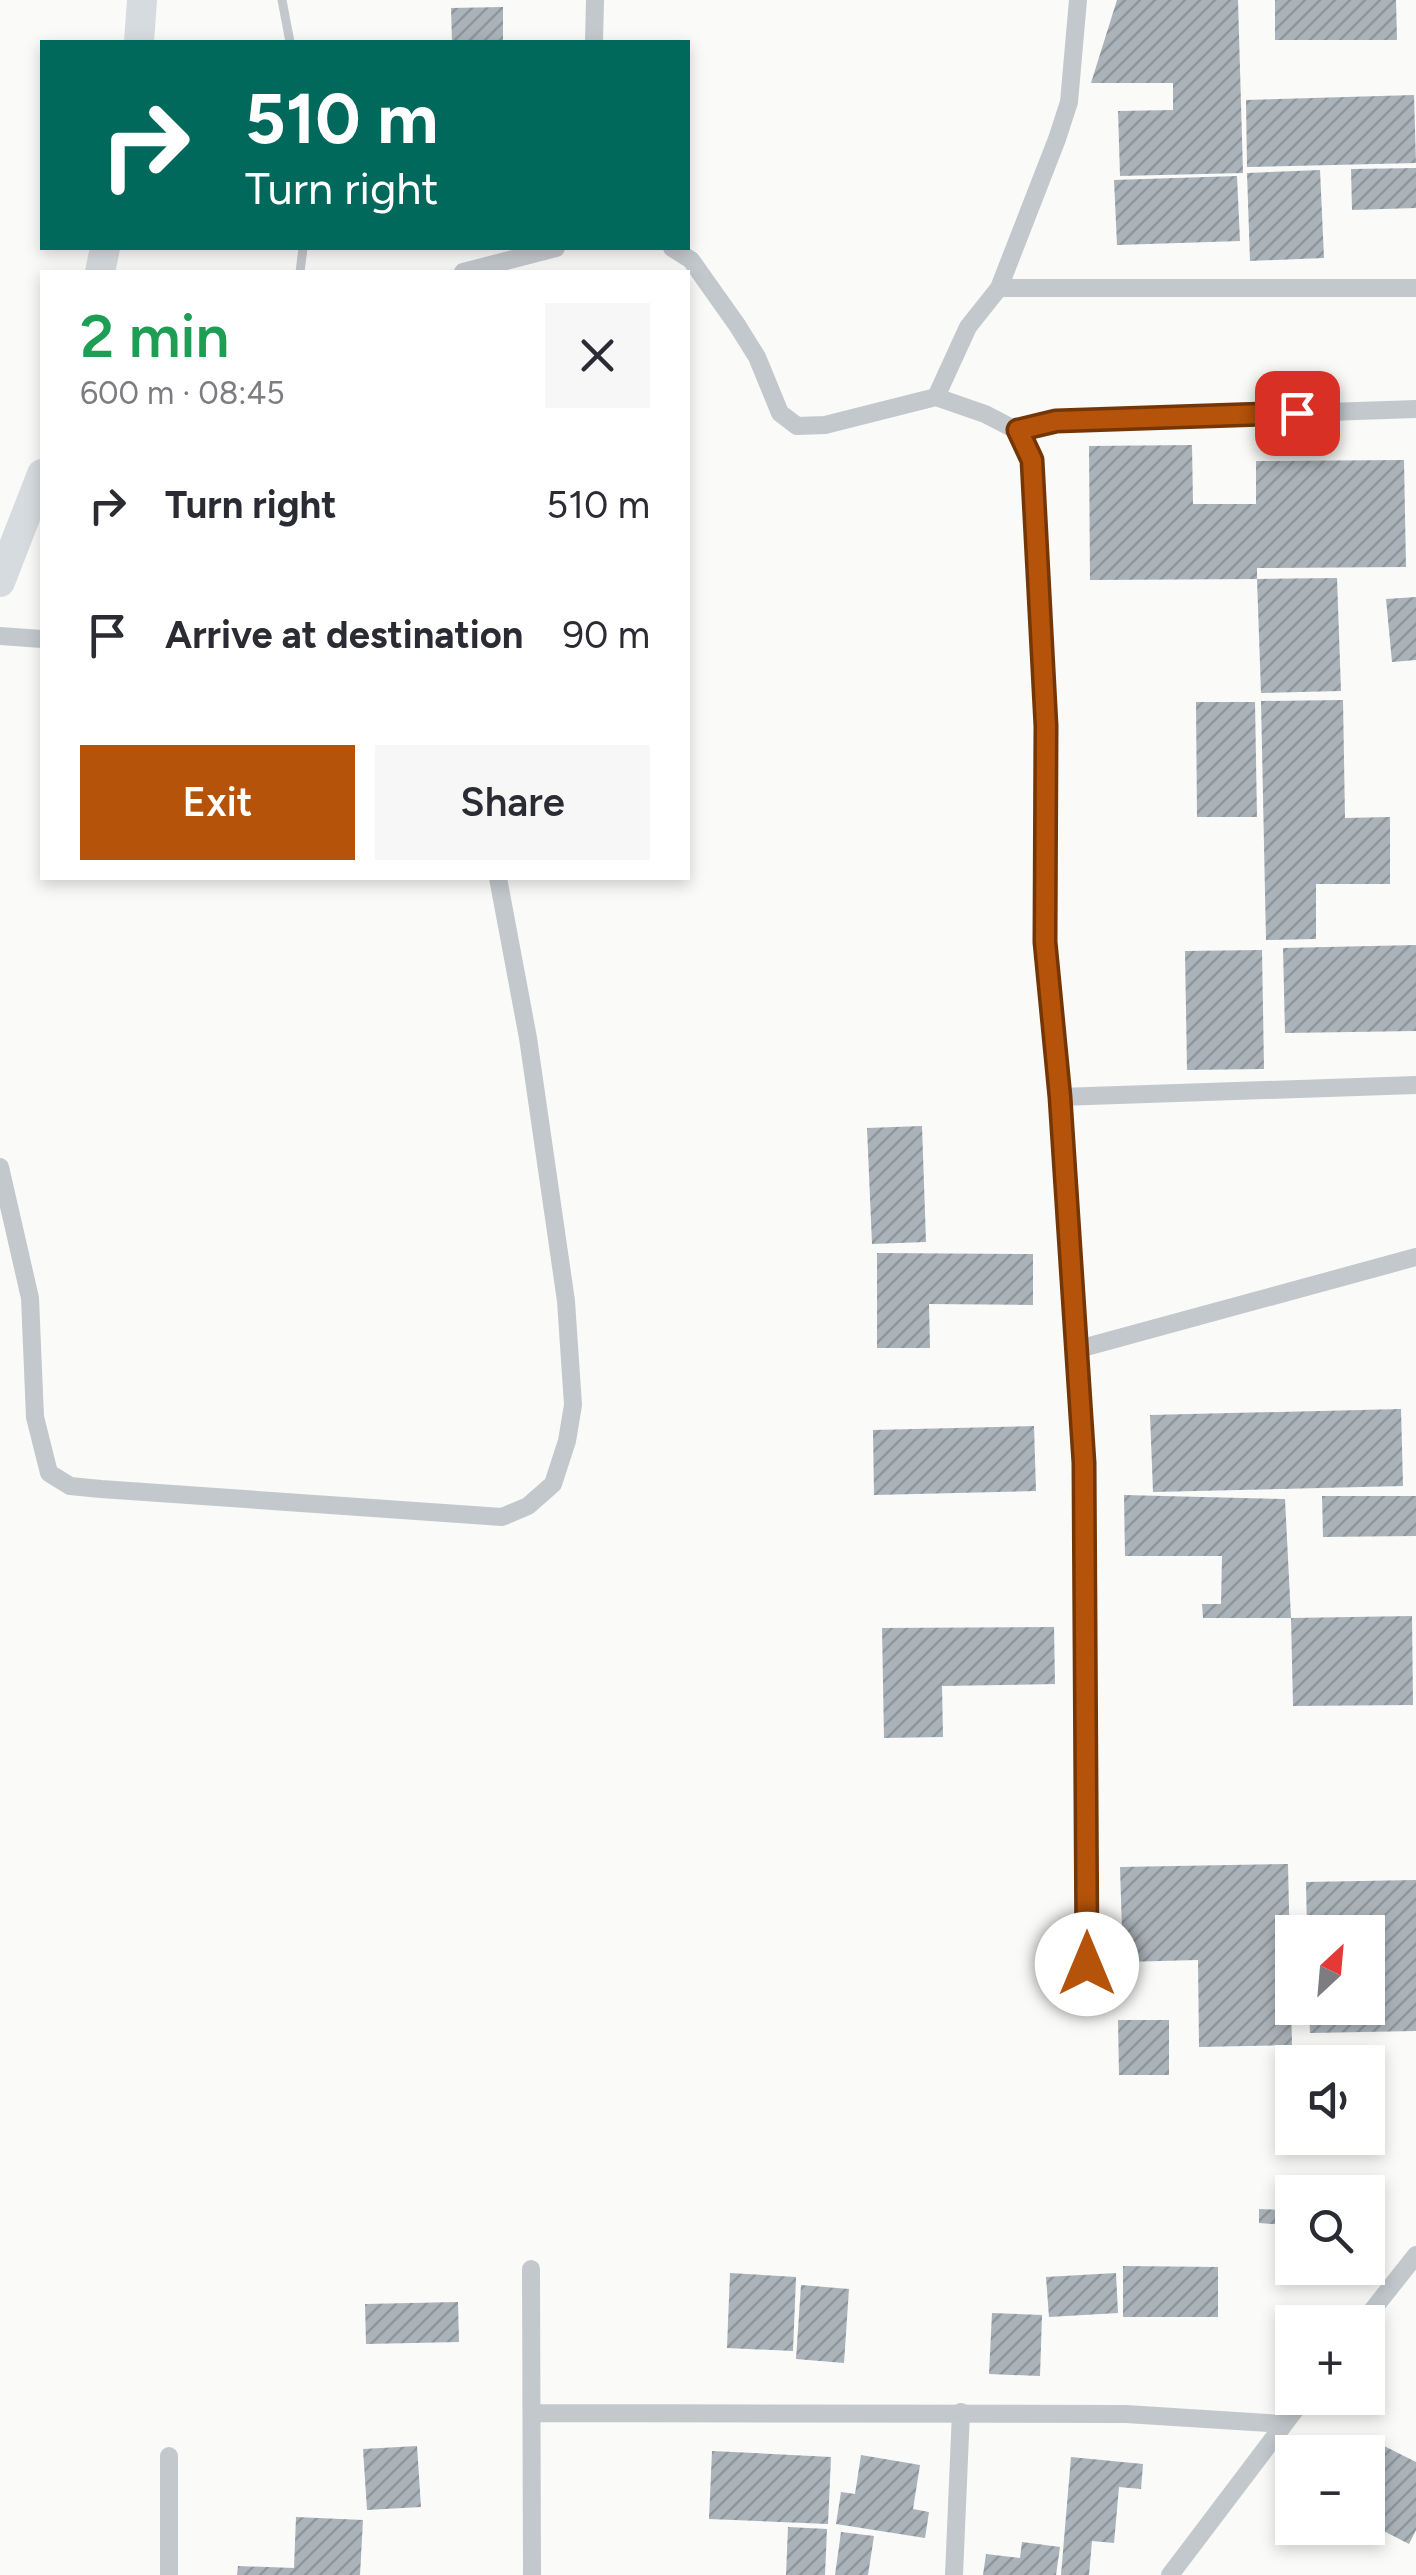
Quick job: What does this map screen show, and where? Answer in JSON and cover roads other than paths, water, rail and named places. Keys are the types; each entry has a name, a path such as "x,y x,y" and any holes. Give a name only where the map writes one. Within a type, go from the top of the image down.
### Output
{"highway":[{"path":"138,40 142,0"},
{"path":"0,582 40,479"}],"street":[{"path":"594,40 596,0"},
{"path":"936,398 968,327 1000,288 1057,139 1069,102 1078,0"},
{"path":"471,270 548,250"},
{"path":"675,250 691,260 737,325 757,357 780,413 797,426 825,425 936,398 1018,430 1032,460 1046,726 1045,942 1060,1097 1084,1463 1087,1964"},
{"path":"1000,288 1416,288"},
{"path":"1018,430 1056,421 1416,408"},
{"path":"0,636 40,639"},
{"path":"0,1167 30,1298 36,1417 49,1473 70,1486 502,1518 528,1506 553,1484 567,1441 573,1405 566,1301 528,1038 498,880"},
{"path":"1060,1097 1416,1085"},
{"path":"1075,1350 1416,1257"},
{"path":"1376,2305 1416,2255"},
{"path":"531,2270 532,2575"},
{"path":"532,2412 1126,2414 1283,2424"},
{"path":"954,2575 962,2412"},
{"path":"1170,2575 1290,2415"},
{"path":"169,2456 169,2575"}],"lane":[{"path":"282,0 290,40"}]}
